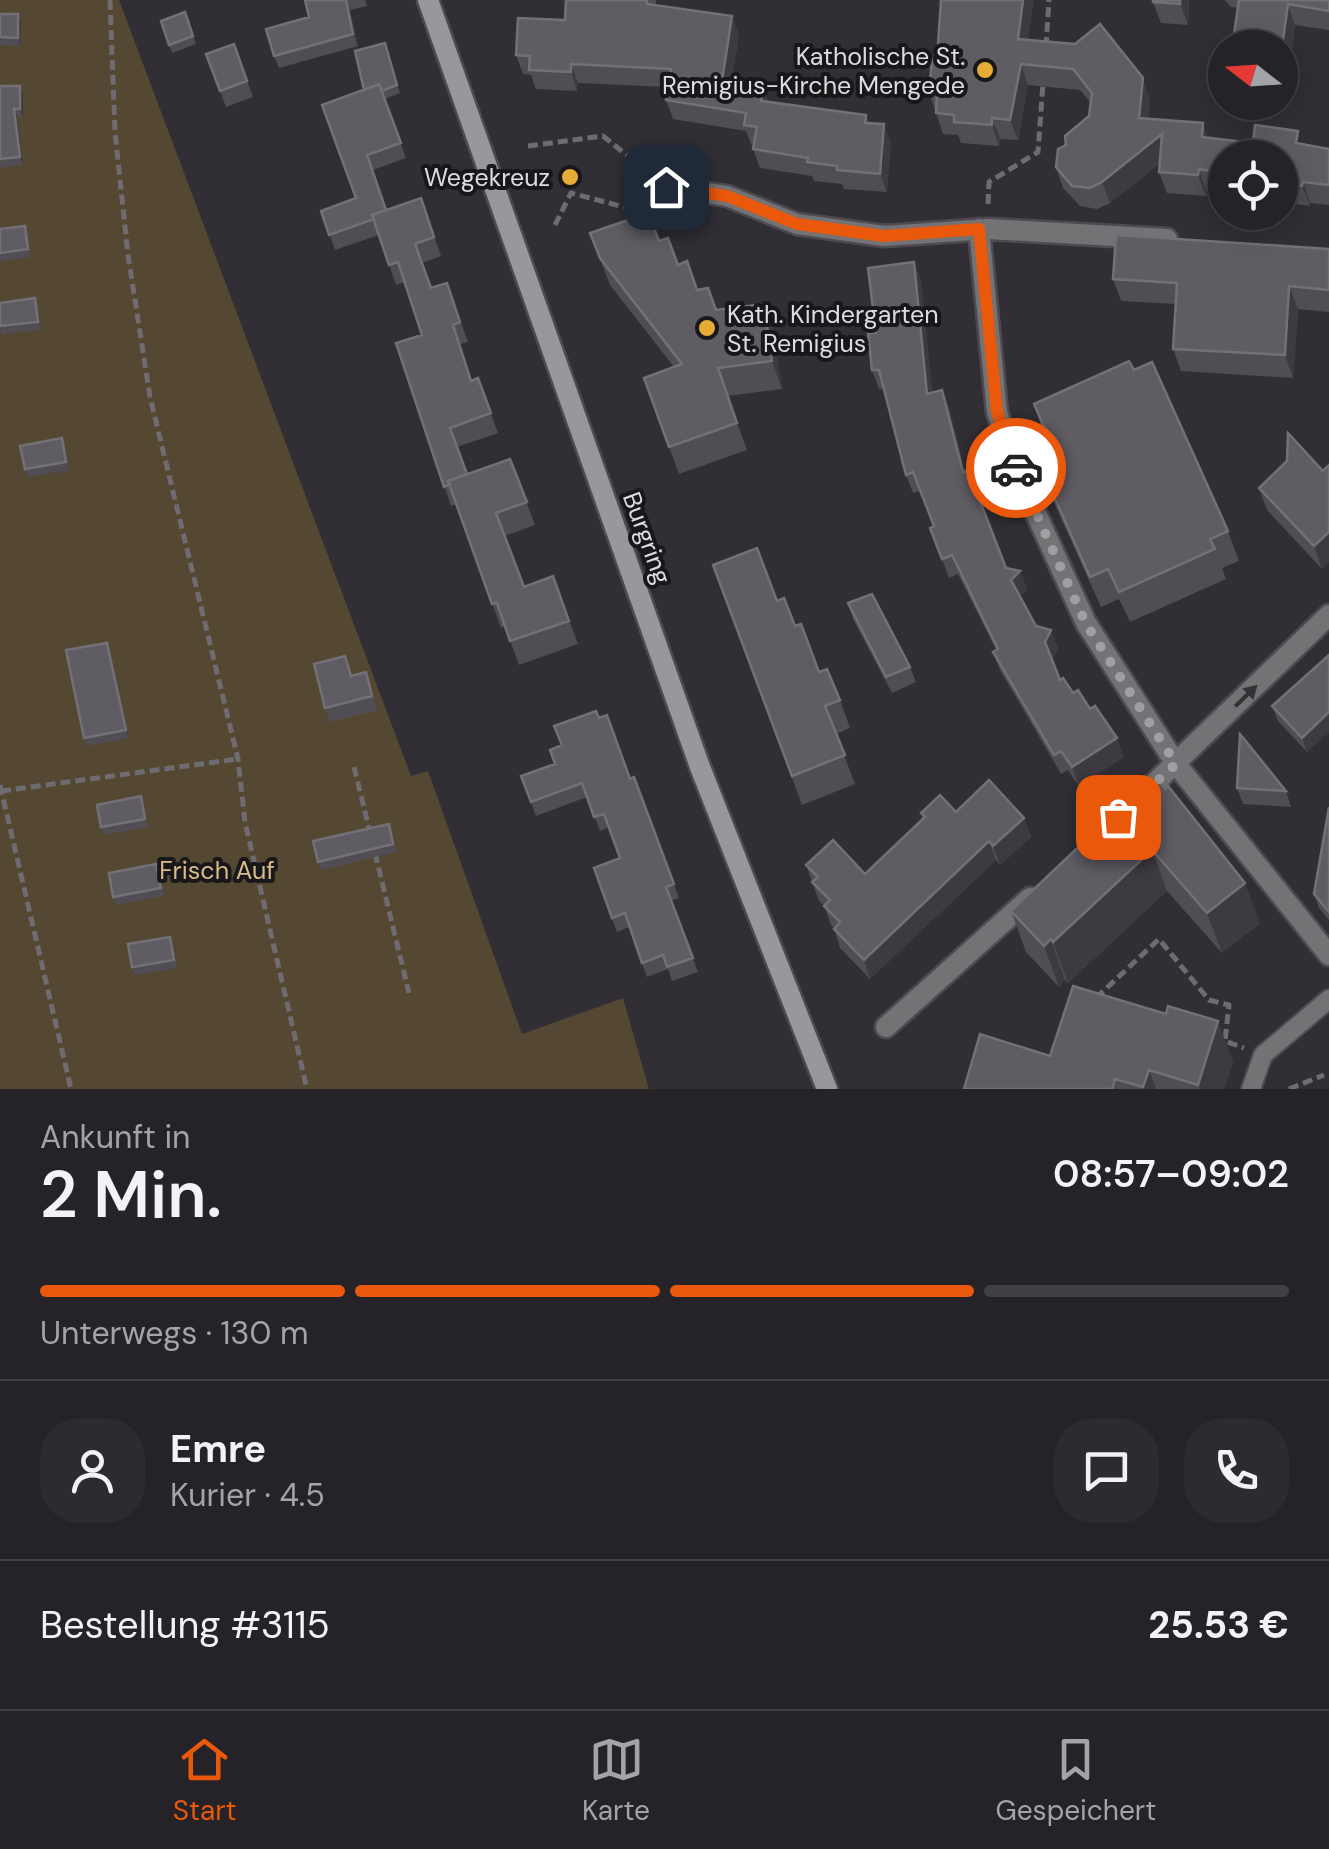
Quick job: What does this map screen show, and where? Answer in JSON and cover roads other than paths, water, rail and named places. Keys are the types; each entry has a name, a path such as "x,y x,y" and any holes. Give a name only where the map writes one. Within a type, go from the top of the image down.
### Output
{"main road":[{"name":"Burgring","path":"428,0 700,767 828,1089"}],"street":[{"path":"666,187 727,196 797,224 884,236 984,229 1182,240"},
{"path":"984,229 997,412 1018,472 1086,624 1176,764 1329,955"},
{"path":"1118,817 1329,615"},
{"path":"886,1028 1046,884"}],"lane":[{"path":"1252,1089 1262,1055 1329,999"}],"place":[{"name":"Katholische St. Remigius-Kirche Mengede","path":"985,70"},
{"name":"Wegekreuz","path":"570,177"},
{"name":"Kath. Kindergarten St. Remigius","path":"707,328"}],"park label":[{"name":"Frisch Auf","path":"217,870"}]}
